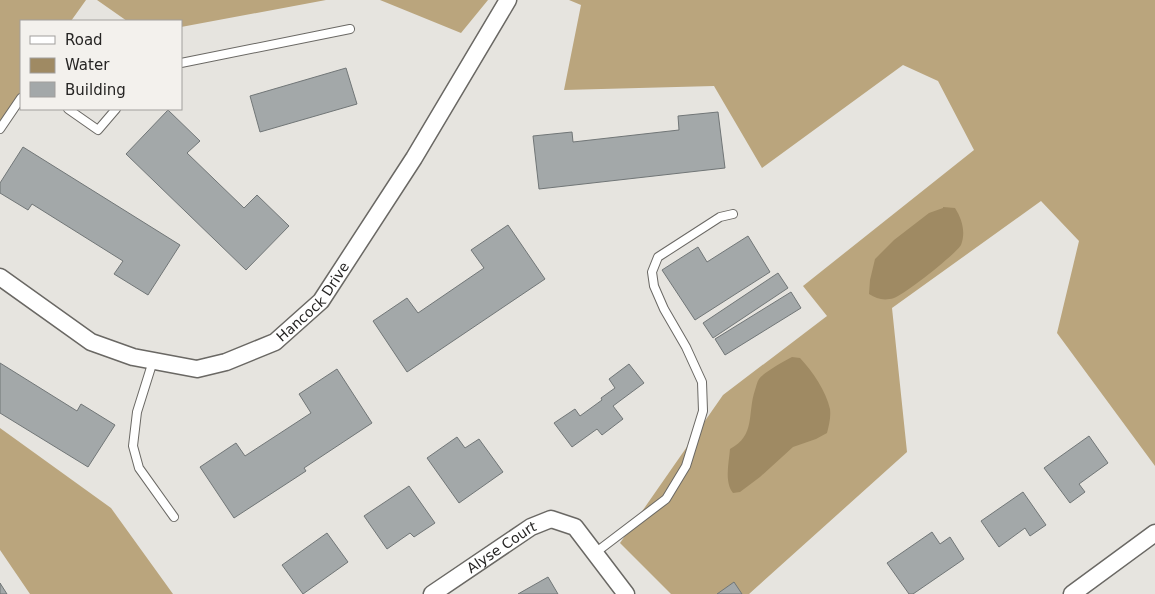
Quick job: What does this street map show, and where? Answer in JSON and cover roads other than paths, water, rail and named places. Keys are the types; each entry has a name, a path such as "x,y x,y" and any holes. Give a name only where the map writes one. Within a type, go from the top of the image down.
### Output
{"street":[{"name":"Hancock Drive","path":"0,277 91,342 133,358 197,369 226,362 275,342 321,301 414,158 508,0"},
{"name":"Alyse Court","path":"432,594 531,527 552,519 575,527 595,553"},
{"path":"1072,594 1155,534"},
{"path":"595,553 626,594"}],"lane":[{"path":"182,63 350,29"},
{"path":"0,129 20,99"},
{"path":"69,110 98,130 115,110"},
{"path":"595,553 666,499 686,466 703,410 702,382 686,347 664,310 654,286 652,272 658,257 720,217 733,214"},
{"path":"152,361 137,412 133,446 140,468 174,517"}],"water":[{"path":"943,207 955,208 960,217 963,230 961,245 930,273 900,295 884,299 869,294 875,259 894,240 929,213"},
{"path":"792,357 800,358 805,363 825,395 830,409 827,433 793,447 760,477 740,492 733,493 728,478 730,449 744,437 747,431 759,379 769,370"}]}
